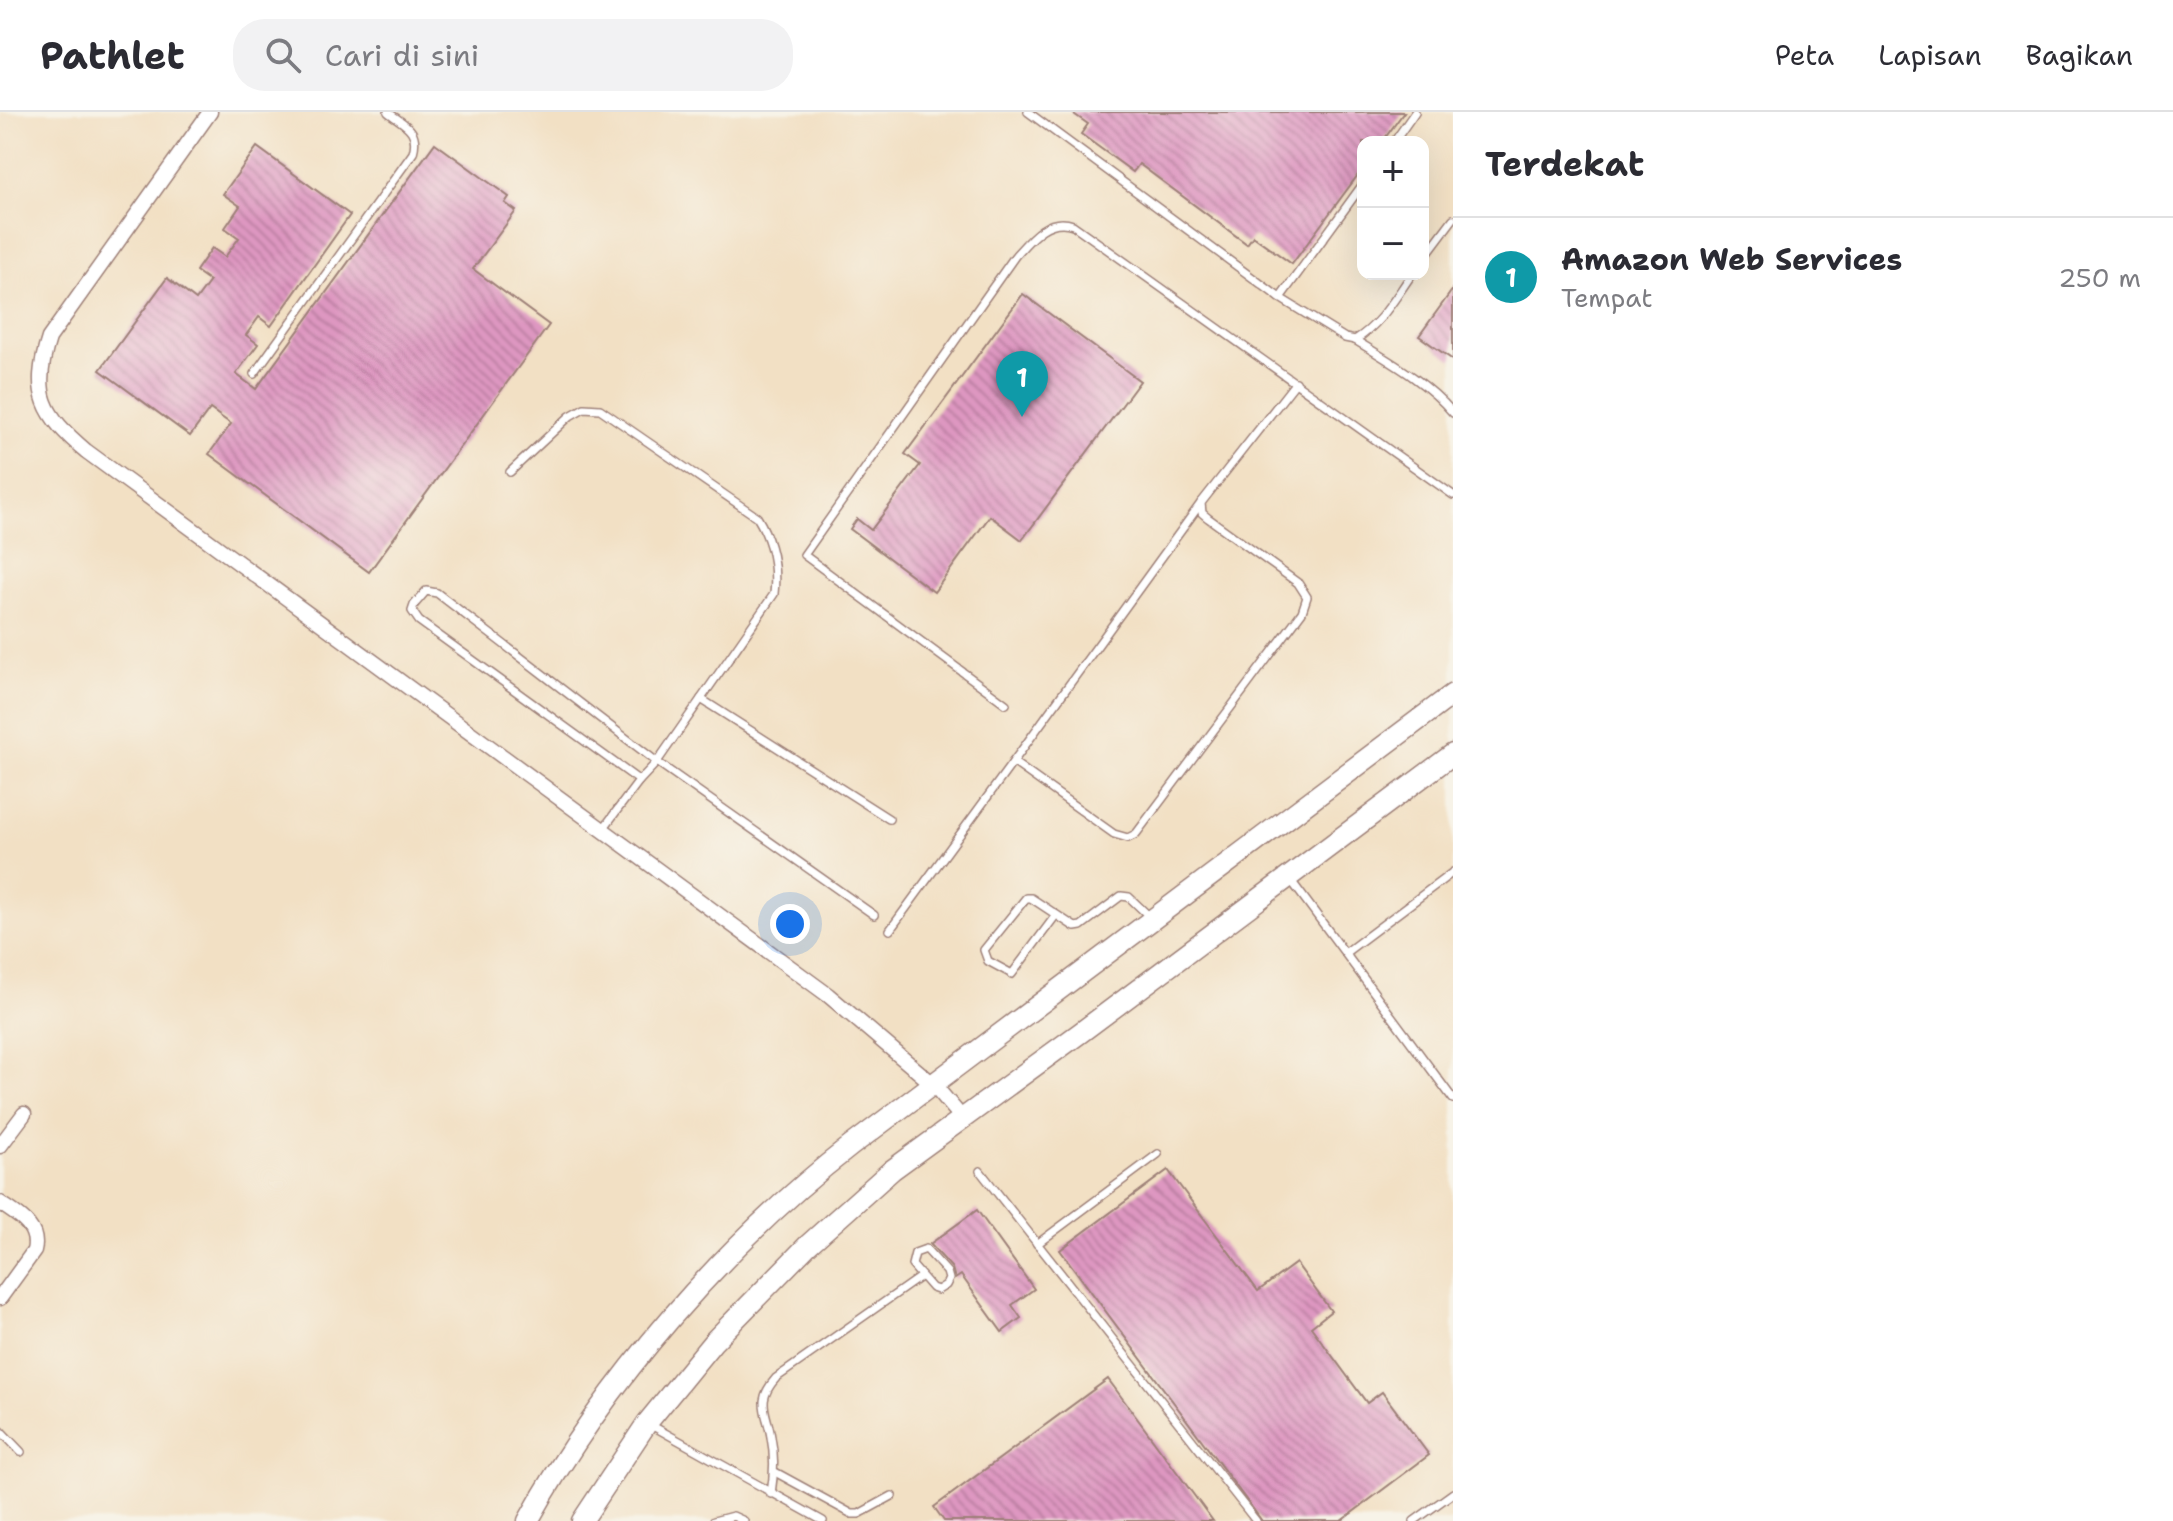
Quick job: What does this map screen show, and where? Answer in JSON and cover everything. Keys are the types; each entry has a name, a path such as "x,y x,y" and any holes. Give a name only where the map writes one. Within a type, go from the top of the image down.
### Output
{"street":[{"path":"210,112 49,338 40,365 40,386 54,421 86,451 828,995 934,1085 962,1118"},
{"path":"528,1521 615,1388 709,1277 784,1202 821,1169 1453,694"},
{"path":"582,1521 647,1423 713,1342 781,1271 892,1170 1453,754"},
{"path":"0,1146 24,1114"},
{"path":"0,1203 33,1230 36,1244 0,1298"}],"lane":[{"path":"254,374 413,153 414,133 388,112"},
{"path":"1028,112 1280,298 1332,332 1355,340 1404,371 1441,399 1453,413"},
{"path":"1398,136 1415,112"},
{"path":"1280,298 1357,192"},
{"path":"1429,251 1453,219"},
{"path":"1006,704 804,555 1015,256 1031,238 1049,225 1063,222 1073,225 1453,495"},
{"path":"1355,340 1382,317 1408,280"},
{"path":"890,930 1201,503 1296,382"},
{"path":"510,472 570,416 584,408 600,409 757,517 770,544 776,573 774,594 657,762 603,829"},
{"path":"1013,762 1114,834 1128,838 1136,834 1302,612 1307,597 1298,583 1208,518 1202,513 1201,503"},
{"path":"639,781 419,621 412,611 414,605 426,591 437,593 657,762 874,915"},
{"path":"701,699 889,819"},
{"path":"1289,877 1453,1099"},
{"path":"1345,953 1451,878"},
{"path":"1056,915 1012,974 988,961 984,950 1026,898 1031,898 1056,915 1069,924 1081,926 1113,900 1125,896 1153,920"},
{"path":"1037,1244 1158,1154"},
{"path":"980,1171 1256,1521"},
{"path":"926,1249 947,1272 949,1279 938,1290 920,1277 912,1265 912,1258 915,1253 926,1249"},
{"path":"771,1494 775,1472 771,1434 763,1411 768,1388 776,1378 920,1277"},
{"path":"647,1423 823,1521"},
{"path":"0,1430 21,1452"},
{"path":"775,1472 852,1514 859,1514 892,1496"},
{"path":"1414,1521 1453,1493"},
{"path":"714,1521 733,1516 744,1521"}],"building":[{"path":"1071,112 1404,112 1386,136 1357,136 1357,176 1292,264 1253,236 1247,244 1139,164 1133,172 1081,134 1088,124"},
{"path":"435,143 509,197 505,203 516,211 473,269 549,325 369,572 209,454 231,424 210,409 190,436 100,370 167,278 196,300 210,281 196,271 212,248 225,257 239,238 225,228 240,206 223,194 257,147 350,215 271,326 259,317 246,335 258,344 236,374 256,389"},
{"path":"1453,289 1453,360 1419,336"},
{"path":"1023,294 1140,381 1022,540 990,516 934,592 850,529 857,519 871,530 920,465 905,454"},
{"path":"1168,1170 1258,1291 1296,1263 1331,1311 1311,1327 1367,1403 1382,1392 1429,1455 1341,1521 1262,1521 1060,1250"},
{"path":"977,1210 1034,1289 1012,1305 1021,1318 1002,1332 961,1275 955,1279 952,1268 930,1244"},
{"path":"1108,1379 1213,1521 944,1521 934,1507"}],"place":[{"name":"Amazon Web Services","path":"1022,417"}]}
